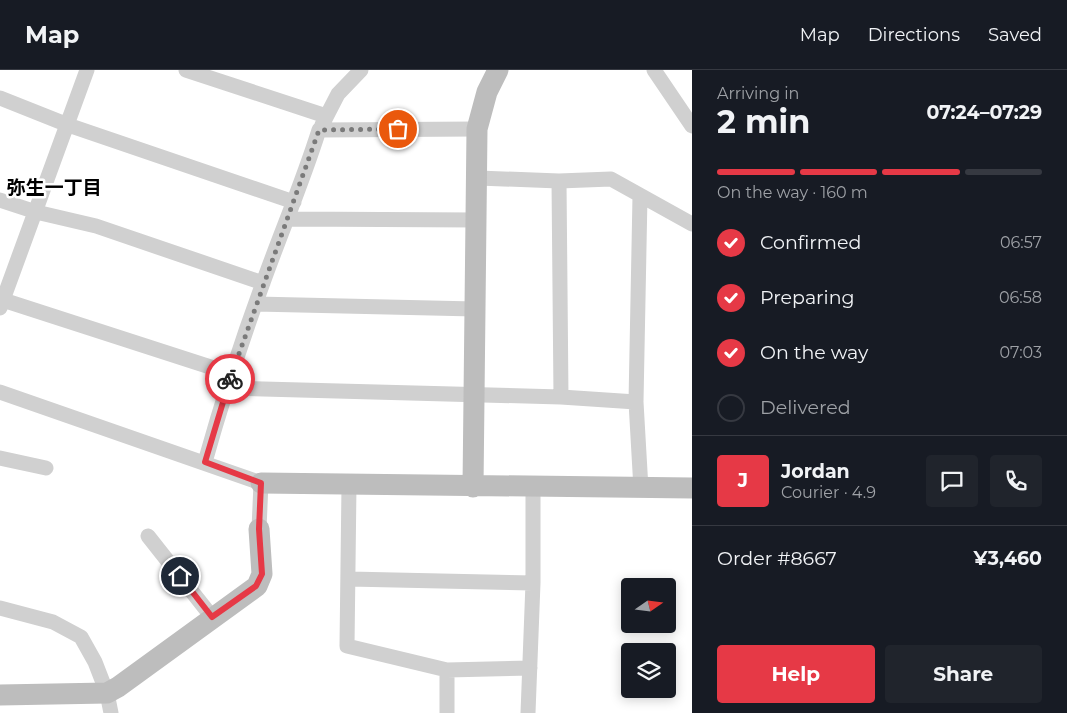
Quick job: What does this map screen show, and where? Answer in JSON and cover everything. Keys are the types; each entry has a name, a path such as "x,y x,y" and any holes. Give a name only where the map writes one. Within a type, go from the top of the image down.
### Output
{"street":[{"path":"87,70 1,304 230,381 636,402"},
{"path":"186,70 323,123 477,129"},
{"path":"205,462 263,283 323,123 338,94 362,70"},
{"path":"473,487 473,394 478,178 477,129 487,92 498,70"},
{"path":"654,70 692,126"},
{"path":"0,98 68,125 294,202"},
{"path":"478,178 559,181 611,180 692,224"},
{"path":"559,181 562,398"},
{"path":"640,196 636,402 641,489"},
{"path":"0,200 36,212 96,226 263,283"},
{"path":"288,219 477,220"},
{"path":"256,304 475,309"},
{"path":"0,392 261,483 641,489 692,488"},
{"path":"0,458 46,468"},
{"path":"109,703 118,687 256,586 262,574 259,529 261,483"},
{"path":"349,485 347,646 447,670 530,668"},
{"path":"528,713 533,583 533,487"},
{"path":"148,536 212,617"},
{"path":"349,579 533,583"},
{"path":"0,608 53,622 81,637 95,662 109,703"},
{"path":"447,670 447,713"},
{"path":"0,695 109,703"}],"way so far":[{"path":"230,379 281,233 299,192 319,130 398,129"}],"district":[{"name":"弥生一丁目","path":"54,187"}],"route":[{"path":"180,576 212,617 256,586 262,574 259,529 261,483 205,462 230,379"}]}
